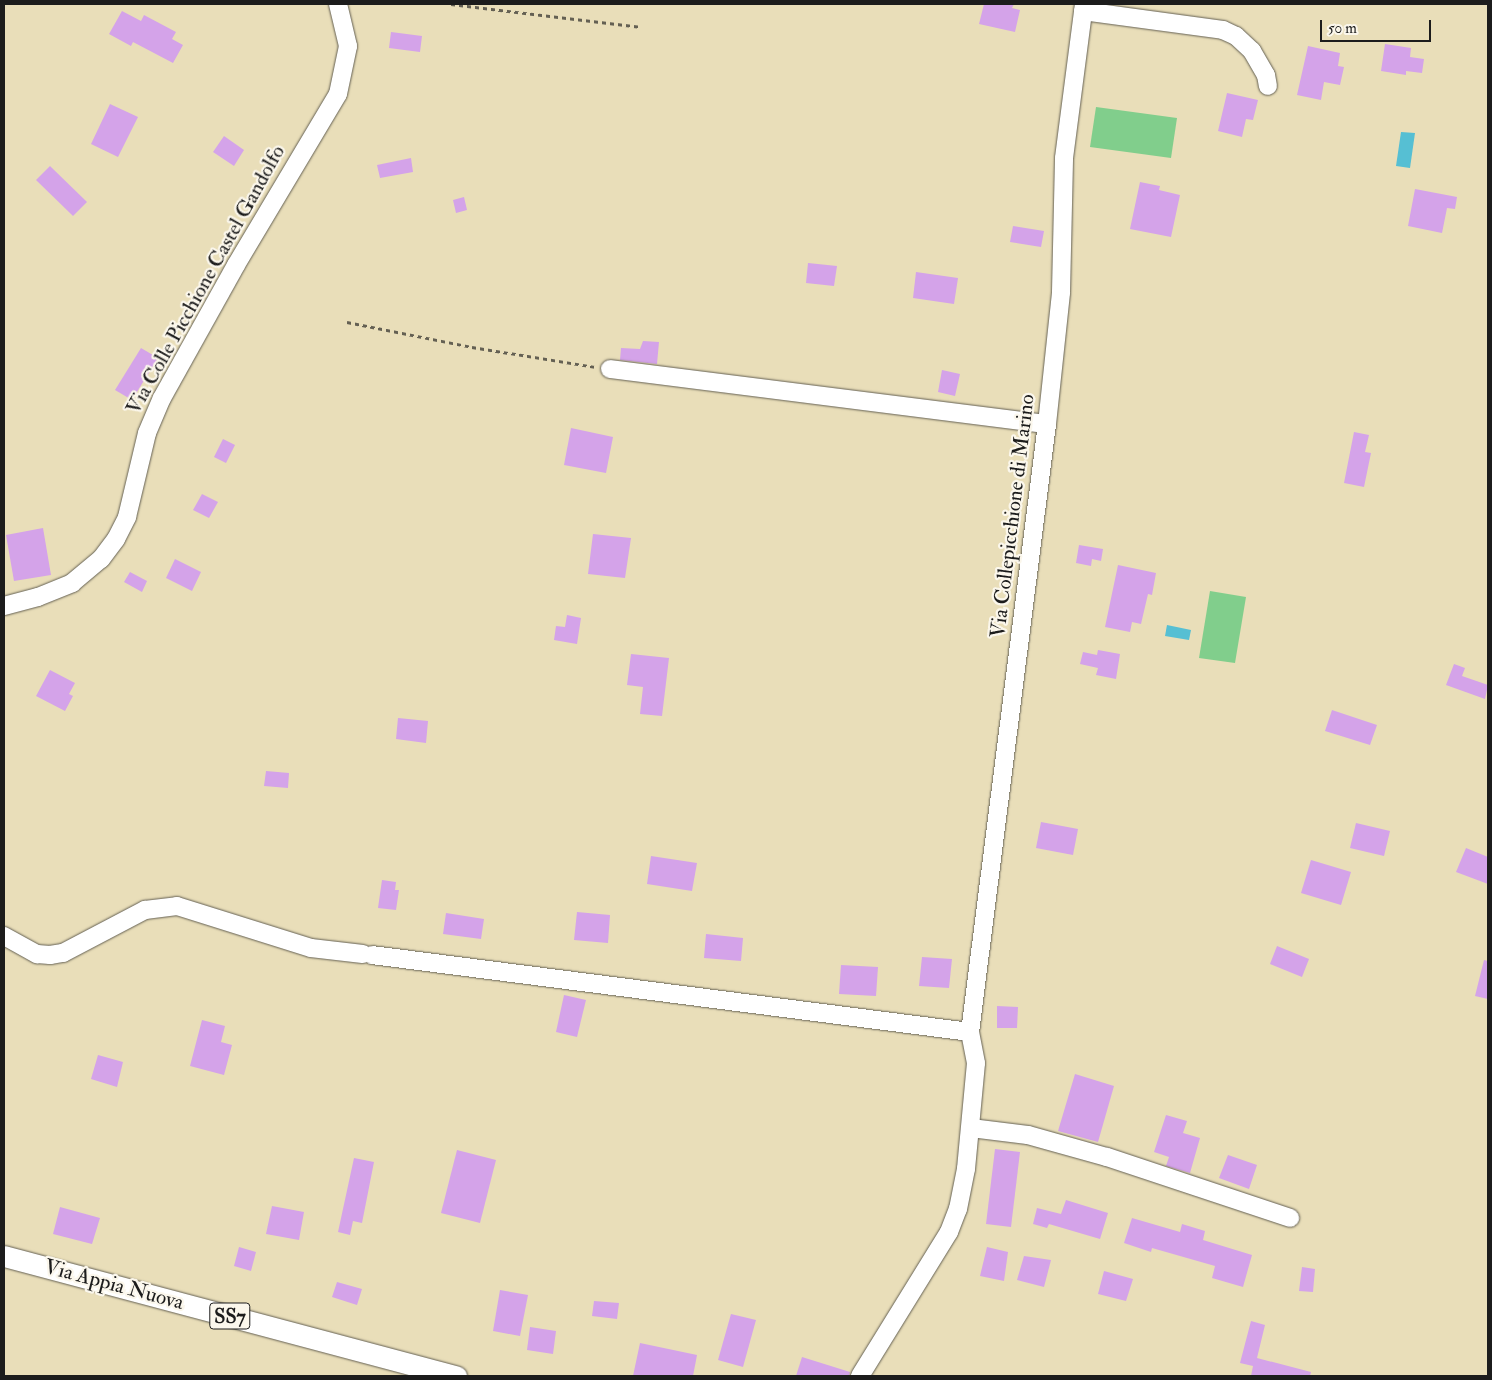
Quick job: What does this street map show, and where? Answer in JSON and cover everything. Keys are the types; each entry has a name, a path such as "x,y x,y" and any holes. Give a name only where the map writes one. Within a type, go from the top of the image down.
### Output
{"main road":[{"name":"Via Appia Nuova","path":"4,1256 456,1376"}],"street":[{"name":"Via Colle Picchione Castel Gandolfo","path":"4,606 38,597 72,583 101,560 116,540 128,512 146,439 162,398 241,257 338,94 348,46 338,4"},
{"path":"1084,8 1223,30 1236,36 1252,51 1263,69 1268,86"},
{"name":"Via Collepicchione di Marino","path":"970,1032 1047,424 1061,292 1064,158 1084,8"},
{"path":"610,369 1047,424"},
{"path":"4,936 38,954 63,953 145,910 177,906 311,948 970,1032 976,1056 971,1128 962,1197 952,1226 860,1376"},
{"path":"971,1128 1028,1134 1107,1157 1290,1218"}],"path":[{"path":"451,4 640,27"},
{"path":"347,322 472,347 610,369"}],"green space":[{"path":"1096,107 1177,118 1171,158 1090,147"},
{"path":"1210,591 1246,597 1235,663 1199,658"}],"water":[{"path":"1401,132 1415,133 1410,168 1396,166"},
{"path":"1167,625 1191,630 1189,640 1165,636"}],"building":[{"path":"984,4 1014,4 1012,8 1020,10 1015,32 979,24"},
{"path":"122,11 141,21 144,15 176,32 172,39 183,45 173,63 133,42 131,46 109,34"},
{"path":"391,32 422,36 420,52 389,48"},
{"path":"1385,44 1411,48 1410,57 1424,59 1422,73 1406,71 1406,75 1381,71"},
{"path":"1308,46 1340,53 1338,66 1344,67 1340,85 1324,82 1321,100 1297,95"},
{"path":"1227,93 1258,100 1253,120 1246,119 1242,137 1218,131"},
{"path":"110,104 138,117 118,157 91,144"},
{"path":"224,136 244,150 234,166 213,152"},
{"path":"411,158 413,172 380,178 377,165"},
{"path":"50,166 87,202 73,216 36,180"},
{"path":"1140,182 1160,186 1159,190 1180,195 1171,237 1130,229"},
{"path":"1415,189 1457,197 1455,209 1447,208 1442,233 1408,226"},
{"path":"464,197 467,210 456,213 453,200"},
{"path":"1013,226 1044,231 1041,247 1010,242"},
{"path":"808,263 837,266 834,286 806,283"},
{"path":"916,272 958,278 954,304 913,298"},
{"path":"643,341 659,342 657,364 620,360 621,348 640,349"},
{"path":"141,348 158,358 132,400 115,390"},
{"path":"942,370 960,374 955,396 938,392"},
{"path":"571,428 613,437 606,473 564,465"},
{"path":"1354,432 1369,435 1365,452 1371,453 1364,487 1344,483"},
{"path":"223,439 235,445 226,463 214,457"},
{"path":"202,494 218,502 209,518 193,510"},
{"path":"43,528 51,575 14,581 6,535"},
{"path":"593,534 631,538 625,578 588,574"},
{"path":"1079,545 1103,549 1101,561 1092,559 1091,566 1076,563"},
{"path":"175,559 201,572 192,591 166,578"},
{"path":"1118,565 1156,573 1152,595 1148,594 1141,624 1132,622 1130,632 1105,627"},
{"path":"130,572 147,581 142,592 124,582"},
{"path":"567,615 581,618 577,644 554,640 556,626 565,627"},
{"path":"1098,650 1120,654 1116,679 1096,675 1098,668 1080,664 1083,652 1097,655"},
{"path":"631,654 669,658 662,716 640,714 643,687 627,685"},
{"path":"1454,664 1465,668 1462,676 1488,685 1485,699 1446,685"},
{"path":"50,670 75,683 69,694 73,696 65,711 36,696"},
{"path":"1332,710 1377,725 1370,745 1325,731"},
{"path":"398,718 428,721 426,743 396,739"},
{"path":"266,771 289,773 288,788 264,786"},
{"path":"1041,822 1078,829 1073,855 1036,848"},
{"path":"1356,823 1390,831 1384,856 1350,848"},
{"path":"1466,848 1488,857 1488,884 1456,872"},
{"path":"651,856 697,863 692,891 647,884"},
{"path":"1311,860 1351,872 1341,905 1301,893"},
{"path":"382,880 396,882 395,890 399,890 396,910 378,908"},
{"path":"577,912 610,915 608,943 574,940"},
{"path":"446,913 484,919 481,939 443,934"},
{"path":"706,934 743,938 741,961 704,958"},
{"path":"1277,946 1309,959 1302,977 1270,964"},
{"path":"922,957 952,959 949,988 919,986"},
{"path":"1484,960 1488,961 1488,999 1475,996"},
{"path":"841,965 878,967 876,996 839,994"},
{"path":"564,995 586,1000 577,1037 556,1032"},
{"path":"997,1006 1018,1007 1017,1028 997,1028"},
{"path":"202,1020 225,1026 221,1042 232,1045 224,1075 190,1066"},
{"path":"98,1055 123,1062 117,1087 91,1079"},
{"path":"1075,1074 1114,1086 1098,1142 1058,1131"},
{"path":"1166,1115 1187,1121 1183,1133 1200,1138 1190,1173 1166,1166 1169,1157 1154,1152"},
{"path":"995,1149 1020,1152 1011,1227 986,1224"},
{"path":"457,1150 496,1160 480,1223 441,1213"},
{"path":"1228,1155 1257,1165 1249,1189 1219,1178"},
{"path":"354,1158 374,1162 362,1223 353,1221 350,1235 338,1232"},
{"path":"1066,1200 1108,1213 1100,1239 1049,1224 1047,1228 1033,1224 1037,1208 1061,1214"},
{"path":"272,1206 304,1212 299,1240 266,1234"},
{"path":"60,1207 100,1218 92,1244 53,1234"},
{"path":"1132,1218 1180,1232 1182,1224 1205,1231 1203,1240 1252,1255 1243,1287 1212,1278 1215,1266 1152,1248 1151,1252 1124,1243"},
{"path":"239,1247 256,1252 251,1271 234,1266"},
{"path":"987,1247 1008,1252 1004,1281 980,1276"},
{"path":"1024,1256 1051,1260 1044,1287 1017,1280"},
{"path":"1302,1267 1315,1269 1313,1292 1299,1291"},
{"path":"1104,1271 1133,1279 1126,1301 1098,1294"},
{"path":"337,1282 362,1289 357,1305 332,1297"},
{"path":"500,1290 528,1295 520,1336 493,1331"},
{"path":"594,1301 619,1303 617,1319 592,1316"},
{"path":"731,1314 756,1320 743,1367 718,1360"},
{"path":"1251,1321 1265,1325 1257,1358 1311,1372 1310,1376 1251,1376 1253,1366 1240,1363"},
{"path":"530,1327 556,1331 553,1354 527,1350"},
{"path":"640,1343 697,1355 693,1376 633,1376"},
{"path":"802,1357 850,1372 849,1376 796,1376"}]}
